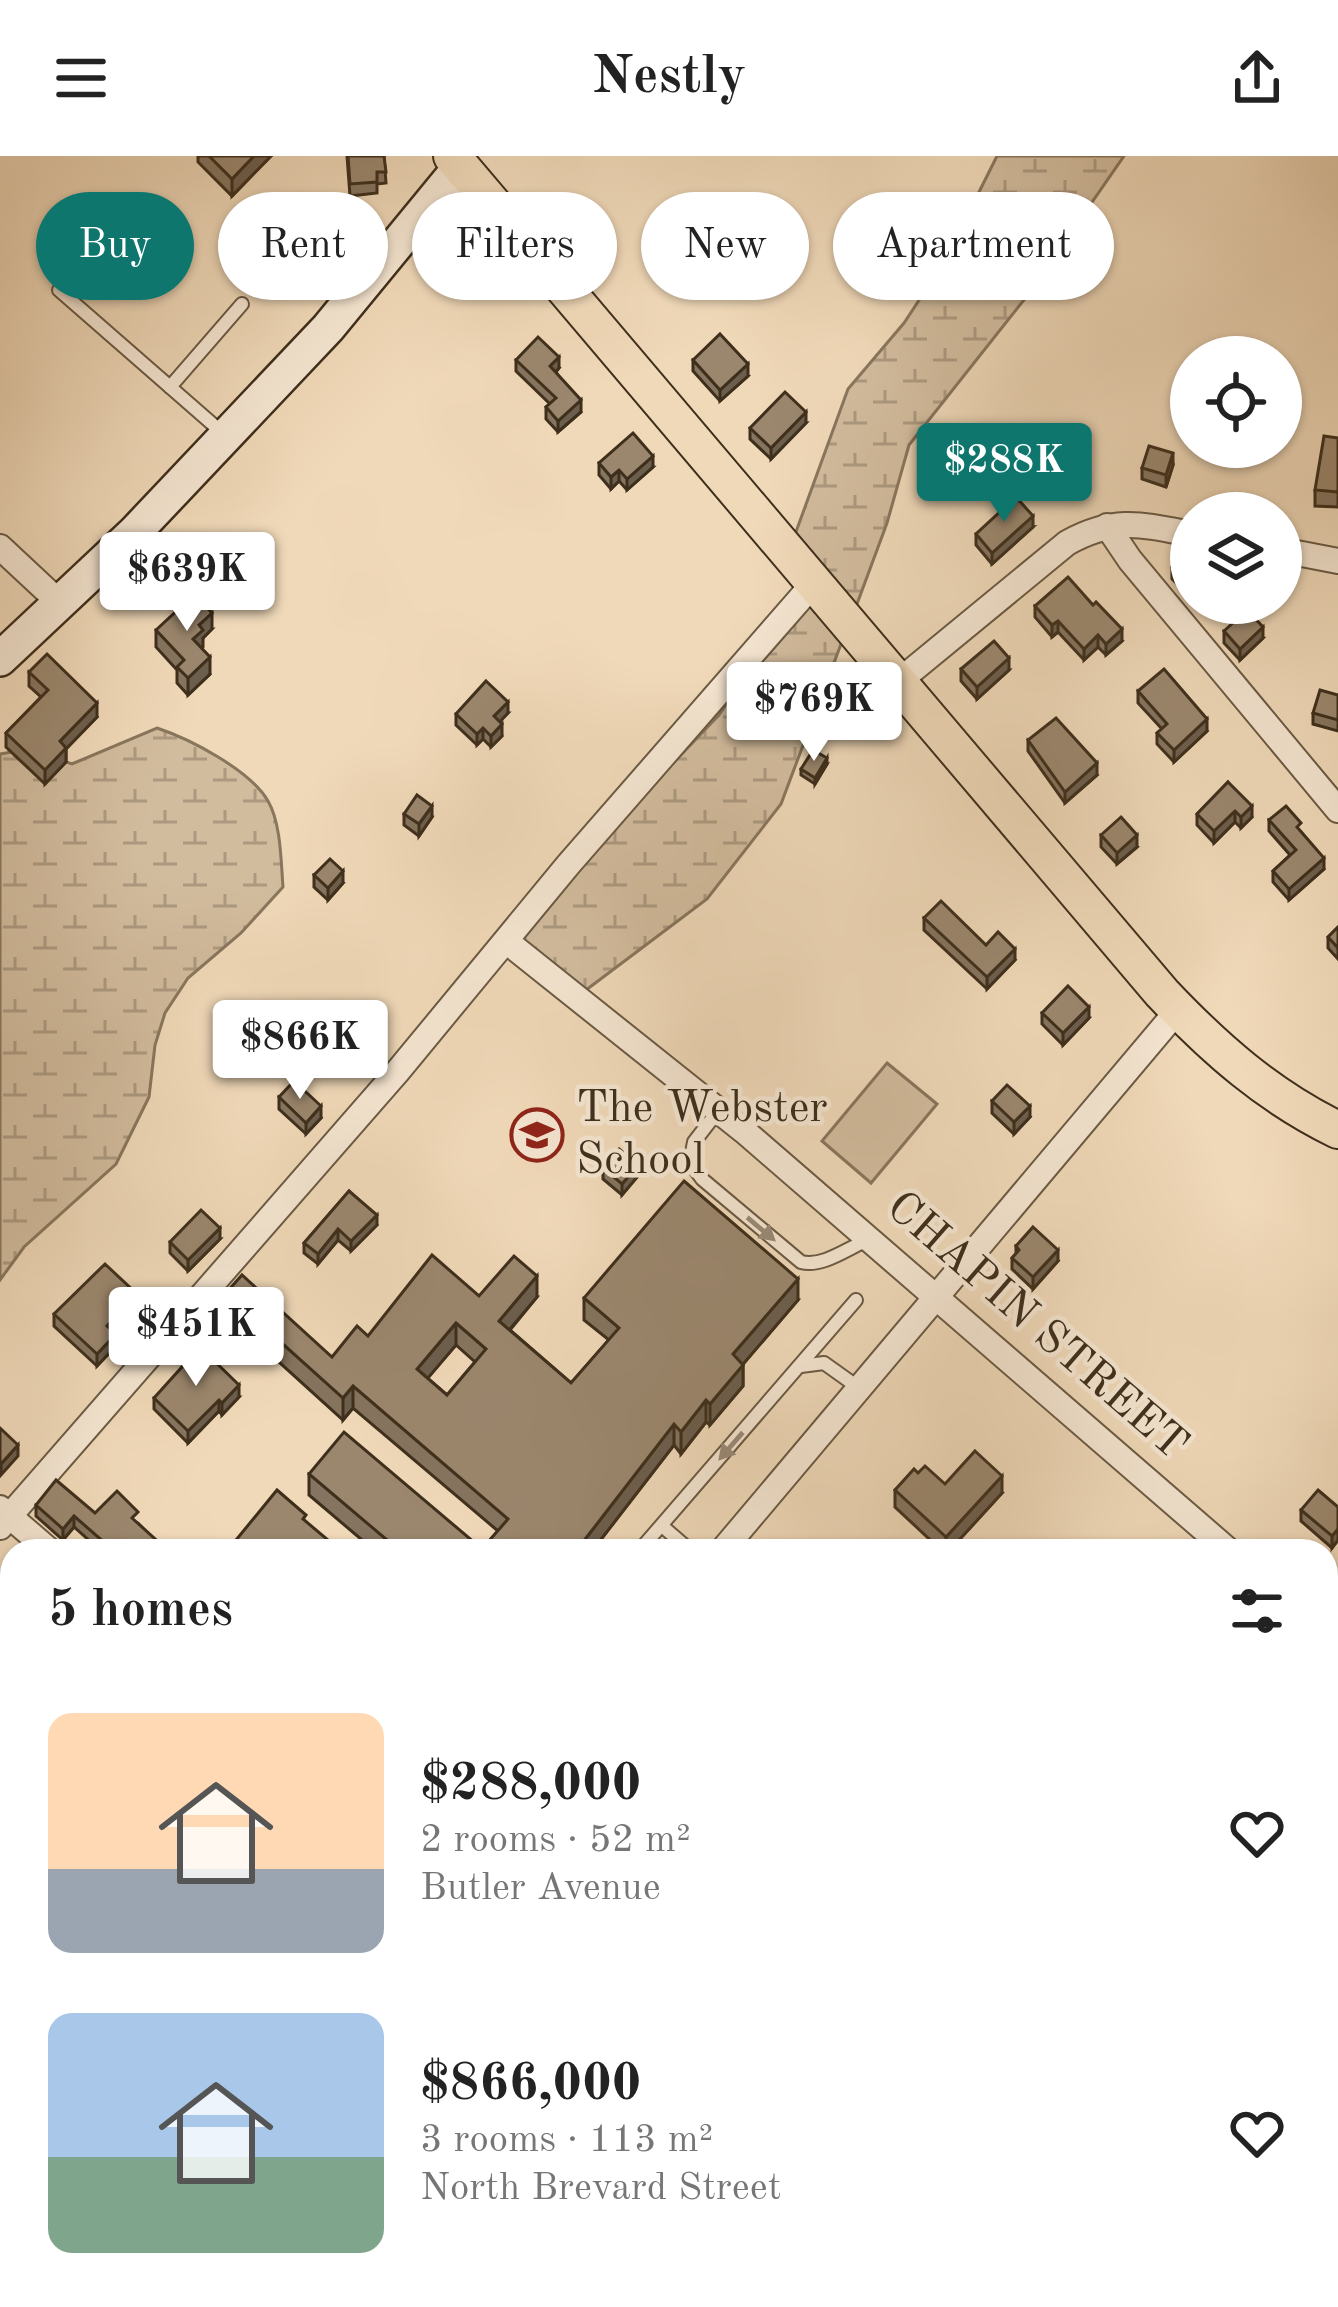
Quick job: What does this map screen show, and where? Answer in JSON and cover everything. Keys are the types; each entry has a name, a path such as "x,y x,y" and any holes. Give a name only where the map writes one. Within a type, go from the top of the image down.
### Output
{"main road":[{"path":"0,659 135,532 328,328 456,161 1178,1010 1248,1076 1338,1130"}],"street":[{"path":"898,682 1066,543 1107,526 1137,524 1170,530"},
{"path":"1107,526 1130,560 1338,810"},
{"path":"0,547 60,602"},
{"path":"1302,554 1338,561"},
{"path":"33,1539 3,1517 398,1070 814,583"},
{"name":"CHAPIN STREET","path":"506,940 871,1239 1215,1539"},
{"path":"732,1539 1178,1010"}],"lane":[{"path":"70,300 226,435"},
{"path":"170,387 242,304"},
{"path":"718,1111 694,1142 690,1163 702,1179 801,1262 820,1263 871,1239"},
{"path":"650,1539 856,1300"},
{"path":"800,1366 824,1363 859,1388"},
{"path":"662,1526 677,1539"}],"green space":[{"path":"997,156 1124,156 1099,192 979,192"},
{"path":"919,300 1024,300 909,445 854,612 793,540 848,389"},
{"path":"813,599 844,636 781,804 707,899 586,990 521,938 635,803 719,715 748,672"},
{"path":"157,728 218,757 259,789 276,820 283,887 241,933 188,978 165,1013 155,1045 149,1097 116,1164 24,1247 0,1280 0,754 29,749 72,764"},
{"path":"887,1063 937,1104 871,1183 822,1141"}],"building":[{"path":"209,156 254,156 232,179"},
{"path":"348,156 384,156 386,172 377,172 377,182 350,184"},
{"path":"720,334 748,364 720,390 693,360"},
{"path":"538,337 559,357 550,366 581,400 558,421 546,407 556,398 516,360"},
{"path":"785,392 806,412 771,448 750,428"},
{"path":"633,433 653,456 627,479 619,470 611,477 599,463"},
{"path":"1324,436 1338,438 1338,492 1315,490"},
{"path":"1149,446 1170,452 1166,475 1142,468"},
{"path":"1016,497 1033,516 992,553 976,534"},
{"path":"1068,577 1122,629 1106,644 1098,635 1084,649 1058,621 1052,625 1035,606"},
{"path":"195,594 212,613 193,639 210,657 188,678 177,667 184,660 156,630"},
{"path":"1232,624 1263,627 1240,649 1224,631"},
{"path":"994,641 1009,658 977,687 961,669"},
{"path":"47,654 97,703 60,741 66,748 45,770 6,733 48,690 29,672"},
{"path":"1164,669 1207,719 1174,750 1157,733 1167,724 1138,691"},
{"path":"486,681 508,702 494,716 502,724 491,736 483,728 477,734 456,714"},
{"path":"1320,690 1338,695 1338,720 1313,713"},
{"path":"1056,718 1097,763 1065,792 1028,740"},
{"path":"813,750 827,758 815,778 801,769"},
{"path":"1228,782 1252,806 1241,817 1235,811 1214,831 1197,814"},
{"path":"417,795 432,806 419,824 404,814"},
{"path":"1286,806 1324,858 1289,889 1273,871 1296,850 1269,820"},
{"path":"1121,817 1137,835 1117,853 1101,835"},
{"path":"330,859 343,871 328,888 314,875"},
{"path":"941,901 986,945 998,932 1015,949 987,977 924,918"},
{"path":"1338,927 1338,948 1328,937"},
{"path":"1068,986 1089,1007 1063,1033 1042,1013"},
{"path":"294,1081 321,1106 306,1123 279,1097"},
{"path":"1007,1085 1030,1106 1014,1122 992,1101"},
{"path":"619,1149 638,1165 622,1184 603,1168"},
{"path":"684,1181 798,1279 733,1354 743,1365 681,1432 674,1424 585,1539 491,1539 508,1519 353,1386 343,1398 226,1293 242,1275 332,1357 357,1326 368,1336 432,1255 479,1296 514,1256 537,1276 499,1321 571,1383 619,1328 584,1298","holes":["456,1323 486,1349 447,1395 417,1369"]},
{"path":"349,1191 377,1215 351,1241 338,1229 318,1254 304,1243"},
{"path":"201,1210 220,1228 188,1260 170,1242"},
{"path":"1033,1227 1058,1250 1033,1277 1012,1258"},
{"path":"105,1264 137,1294 107,1326 116,1334 97,1354 54,1314"},
{"path":"200,1347 239,1385 188,1431 154,1398"},
{"path":"0,1428 18,1445 1,1464 0,1463"},
{"path":"344,1432 470,1539 386,1539 309,1474"},
{"path":"975,1451 1002,1476 946,1537 895,1490 914,1469 918,1473 925,1466 945,1484"},
{"path":"56,1480 95,1513 117,1491 138,1512 132,1518 155,1539 100,1539 74,1516 63,1529 36,1505"},
{"path":"277,1490 327,1539 237,1539"},
{"path":"1318,1490 1338,1507 1338,1529 1332,1536 1301,1510"}],"place":[{"name":"The Webster School","path":"537,1135"}]}
